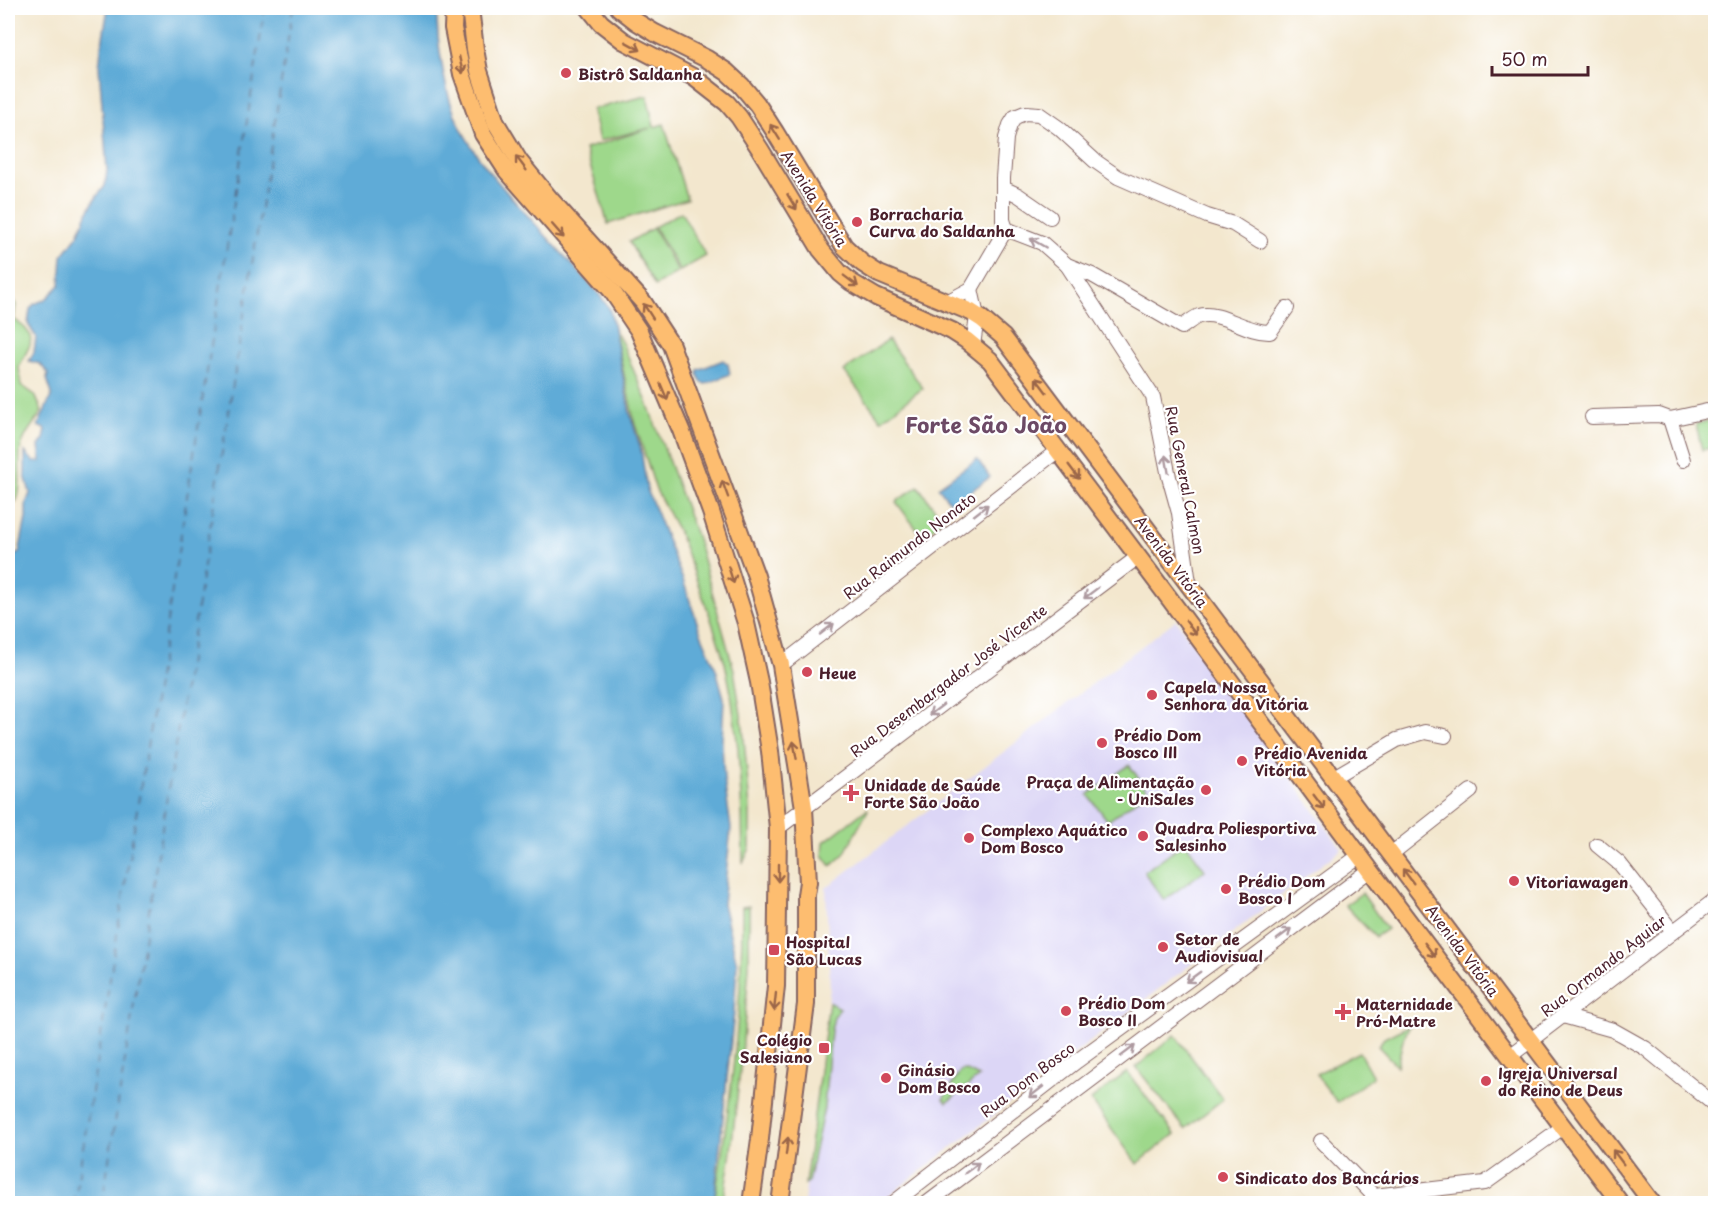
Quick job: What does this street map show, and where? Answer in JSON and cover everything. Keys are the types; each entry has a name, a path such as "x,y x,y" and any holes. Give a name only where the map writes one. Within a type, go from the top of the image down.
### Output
{"main road":[{"path":"454,8 453,28 462,74 483,134 507,171 612,291 639,331 681,430 711,512 746,623 759,682 770,751 778,828 776,986 752,1203"},
{"path":"471,8 479,71 496,123 519,161 643,302 671,345 756,576 781,665 804,808 808,882 806,894 806,1004 780,1203"},
{"name":"Avenida Vitória","path":"589,8 601,23 624,41 695,78 727,103 760,149 821,250 840,273 864,291 952,331 990,360 1359,856 1621,1203"},
{"name":"Avenida Vitória","path":"619,8 655,33 707,59 727,72 741,85 757,104 837,236 862,263 879,273 977,316 998,332 1012,347 1653,1203"},
{"path":"1370,870 1387,848"}],"street":[{"path":"946,302 971,289 1006,229 1003,220 1002,188 1006,138 1015,117 1025,113 1039,114 1118,177 1207,216 1233,224 1260,242"},
{"path":"1002,188 1018,195 1050,217"},
{"path":"1006,229 1042,243 1067,265 1092,275 1182,327 1198,316 1216,316 1258,332 1270,332 1287,308"},
{"name":"Rua General Calmon","path":"1067,265 1153,397 1169,477 1179,513 1189,583"},
{"path":"1084,292 1092,275"},
{"path":"971,289 977,316 974,346"},
{"path":"1592,417 1659,415 1670,419 1716,409"},
{"path":"1670,419 1683,460"},
{"name":"Rua Raimundo Nonato","path":"781,665 1057,451"},
{"name":"Rua Desembargador José Vicente","path":"778,828 1137,557"},
{"path":"1334,777 1397,740 1425,732 1445,736"},
{"path":"1387,848 1472,791"},
{"path":"1597,845 1620,864 1673,931"},
{"name":"Rua Dom Bosco","path":"892,1203 1077,1061 1359,856"},
{"path":"926,1203 1370,870"},
{"name":"Rua Ormando Aguiar","path":"1510,1056 1716,899"},
{"path":"1563,1016 1613,1030 1645,1048 1716,1106"},
{"path":"1321,1141 1374,1196 1485,1184 1563,1127"}],"shaded area":[{"path":"1176,620 1342,849 879,1203 804,1204 830,988 826,888"}],"green space":[{"path":"647,96 654,127 664,124 687,199 608,224 585,149 650,128 599,141 592,109"},
{"path":"681,212 706,256 680,271 654,227"},
{"path":"653,228 678,272 655,286 629,242"},
{"path":"8,295 16,304 14,319 31,336 30,345 19,367 21,385 35,395 42,411 22,442 18,498 8,509"},
{"path":"614,328 647,402 697,538 734,670 743,727 750,808 750,848 743,863 738,749 725,663 679,533 656,490 634,421"},
{"path":"888,340 923,388 881,420 844,371"},
{"path":"1715,419 1715,447 1702,450 1696,424"},
{"path":"918,486 943,520 922,536 896,502"},
{"path":"1129,765 1148,791 1108,821 1088,795"},
{"path":"867,809 844,854 831,866 823,855 824,842"},
{"path":"1185,842 1205,870 1164,900 1144,872"},
{"path":"1362,893 1387,929 1375,937 1345,905"},
{"path":"749,906 749,966 730,1159 723,1203 714,1203 738,1019 742,907"},
{"path":"829,1002 840,1008 834,1017 831,1030 824,1108 808,1182 805,1184"},
{"path":"1410,1025 1403,1040 1397,1066 1378,1046 1384,1038"},
{"path":"1175,1035 1223,1099 1185,1129 1136,1067"},
{"path":"1359,1052 1373,1077 1338,1102 1316,1074"},
{"path":"963,1070 979,1077 947,1102 943,1099"},
{"path":"1127,1072 1175,1134 1137,1164 1091,1100"}],"water":[{"path":"108,8 437,8 440,51 446,83 454,112 466,137 481,161 499,183 595,289 609,308 630,413 641,450 647,489 716,669 724,698 722,744 731,828 723,904 737,964 714,1203 8,1203 8,554 13,556 19,553 26,518 26,504 30,493 25,475 25,452 34,462 41,461 39,446 46,430 38,426 52,394 47,379 48,373 40,364 29,361 34,352 36,337 28,324 30,309 34,304 46,299 60,285 62,256 78,235 88,211 105,186 107,170 99,67"},
{"path":"723,360 728,364 730,374 706,384 702,383 698,370"},
{"path":"977,459 990,477 952,505 938,487"}],"ferry route":[{"path":"74,1204 265,8"},
{"path":"102,1204 293,8"}],"place":[{"name":"Bistrô Saldanha","path":"566,73"},
{"name":"Borracharia Curva do Saldanha","path":"857,222"},
{"name":"Heue","path":"807,672"},
{"name":"Capela Nossa Senhora da Vitória","path":"1152,695"},
{"name":"Prédio Dom Bosco III","path":"1102,743"},
{"name":"Prédio Avenida Vitória","path":"1242,761"},
{"name":"Praça de Alimentação - UniSales","path":"1206,790"},
{"name":"Unidade de Saúde Forte São João","path":"851,793"},
{"name":"Quadra Poliesportiva Salesinho","path":"1143,836"},
{"name":"Complexo Aquático Dom Bosco","path":"969,838"},
{"name":"Vitoriawagen","path":"1514,881"},
{"name":"Prédio Dom Bosco I","path":"1226,889"},
{"name":"Setor de Audiovisual","path":"1163,947"},
{"name":"Hospital São Lucas","path":"774,950"},
{"name":"Prédio Dom Bosco II","path":"1066,1011"},
{"name":"Maternidade Pró-Matre","path":"1343,1012"},
{"name":"Colégio Salesiano","path":"824,1048"},
{"name":"Ginásio Dom Bosco","path":"886,1078"},
{"name":"Igreja Universal do Reino de Deus","path":"1486,1081"},
{"name":"Sindicato dos Bancários","path":"1223,1177"}],"district":[{"name":"Forte São João","path":"986,424"}]}
